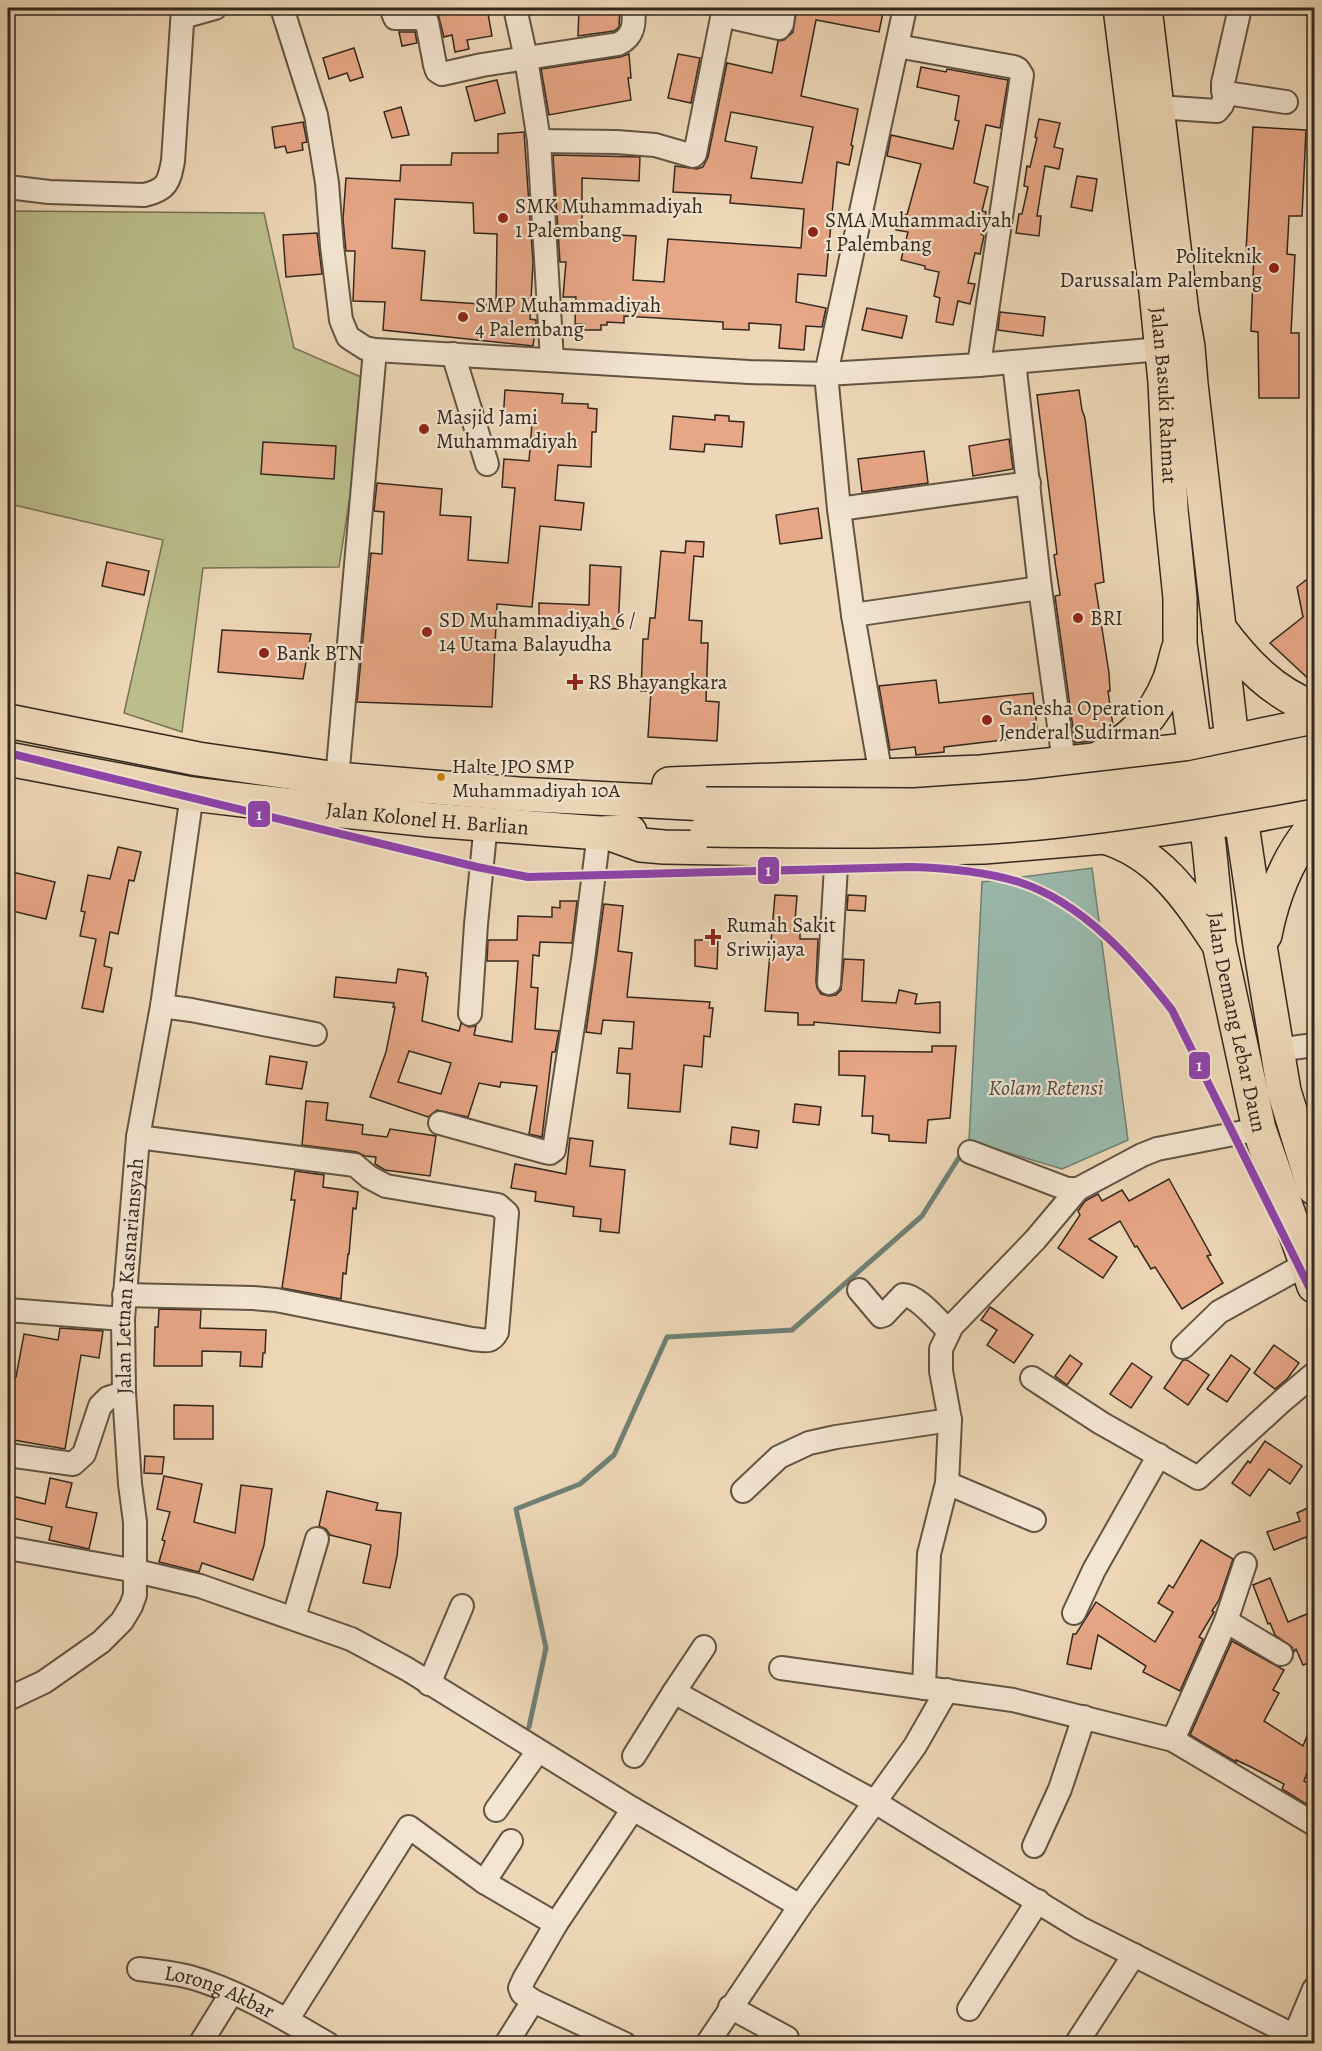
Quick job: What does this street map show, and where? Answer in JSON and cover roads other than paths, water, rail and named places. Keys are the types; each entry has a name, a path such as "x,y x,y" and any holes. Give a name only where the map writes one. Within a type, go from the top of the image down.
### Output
{"highway":[{"name":"Jalan Basuki Rahmat","path":"1120,8 1153,269 1167,415 1174,541 1180,598 1180,644 1196,749"},
{"name":"Jalan Basuki Rahmat","path":"1145,8 1188,347 1232,743"},
{"path":"1219,628 1257,674 1290,697 1314,708"},
{"path":"1096,759 1122,744 1150,715 1170,680 1180,644"},
{"name":"Jalan Kolonel H. Barlian","path":"8,721 198,759 337,779 620,801 706,817"},
{"path":"620,801 652,787 674,783 981,772 1196,749 1314,724"},
{"name":"Jalan Demang Lebar Daun","path":"1232,743 1261,952 1284,1091 1314,1188"},
{"name":"Jalan Demang Lebar Daun","path":"1196,749 1220,944 1259,1129 1310,1275"},
{"path":"706,817 1029,797 1190,778 1314,753"},
{"name":"Jalan Kolonel H. Barlian","path":"8,759 192,794 333,810 604,833 706,817"},
{"path":"981,772 1002,780 1006,784 1010,790 1015,819 1005,834 984,847"},
{"path":"706,817 900,831 1056,822 1142,812 1314,781"},
{"path":"604,833 641,845 664,847 837,850 984,847 1104,837 1241,818 1314,804"},
{"path":"1261,952 1279,883 1291,858 1314,826"},
{"path":"1104,837 1131,846 1160,869 1193,905 1220,944"}],"street":[{"path":"8,187 49,192 144,195 161,190 170,177 173,161 183,12 215,8"},
{"path":"282,8 316,116 327,183 341,320 348,337 365,348 749,372 826,374 1014,362 1161,349"},
{"path":"391,8 395,18 418,18 427,22 437,72 442,74 618,44 626,41 633,30 633,8"},
{"path":"515,8 526,58 539,141 552,360"},
{"path":"539,141 655,145 693,156 722,18 726,16 779,28 782,24 784,8"},
{"path":"881,776 853,615 839,509 826,374 905,8"},
{"path":"1157,107 1217,111 1226,93 1223,89 1223,82 1240,8"},
{"path":"897,46 1014,67 1022,75 979,364"},
{"path":"1226,93 1286,102"},
{"path":"337,779 375,350"},
{"path":"453,354 487,464"},
{"path":"1014,362 1040,588 1064,762"},
{"path":"839,509 1029,483"},
{"path":"853,615 1040,588"},
{"name":"Jalan Letnan Kasnariansyah","path":"8,1699 44,1682 101,1642 115,1629 131,1606 135,1594 135,1522 124,1394 124,1295 138,1137 162,1006 192,794"},
{"path":"470,1014 486,823"},
{"path":"440,1123 545,1152 550,1153 554,1150 604,833"},
{"path":"829,983 837,850"},
{"path":"162,1006 315,1034"},
{"path":"1277,1050 1314,1046"},
{"path":"924,1688 929,1554 947,1483 950,1420 941,1371 941,1349 948,1330 1035,1240 1078,1189 1157,1149 1259,1129"},
{"path":"124,1295 276,1300 489,1341 497,1332 507,1213 498,1205 386,1186 355,1166 138,1137"},
{"path":"970,1152 1067,1189 1078,1189"},
{"path":"1183,1347 1219,1312 1310,1275"},
{"path":"860,1290 881,1316 903,1295 908,1296 929,1311 948,1330"},
{"path":"8,1310 123,1319"},
{"path":"1032,1378 1101,1423 1192,1476 1200,1477 1281,1401 1314,1374"},
{"path":"8,1455 73,1464 84,1454 100,1406 108,1398 124,1394"},
{"path":"743,1491 779,1457 809,1443 950,1420"},
{"path":"1074,1613 1094,1570 1159,1455"},
{"path":"947,1483 1034,1520"},
{"path":"294,1617 317,1539"},
{"path":"8,1548 200,1586 294,1617 365,1645 633,1809 800,1906"},
{"path":"1173,1740 1226,1621 1245,1564"},
{"path":"429,1684 462,1606"},
{"path":"1226,1621 1281,1654"},
{"path":"634,1756 704,1647"},
{"path":"781,1668 1013,1700 1173,1740 1314,1824"},
{"path":"707,2043 800,1906 915,1746 947,1690"},
{"path":"674,1692 875,1802 1080,1928 1293,2040 1312,1999"},
{"path":"1034,1846 1060,1789 1084,1717"},
{"path":"496,1810 538,1751"},
{"path":"625,2043 533,2001 522,1994 521,1984 556,1924 633,1809"},
{"path":"287,2020 409,1827 484,1882 556,1924"},
{"path":"484,1882 511,1841"},
{"path":"969,2009 1038,1901"},
{"path":"1076,2043 1134,1955"},
{"name":"Lorong Akbar","path":"139,1969 191,1978 287,2020 328,2043"},
{"path":"200,2043 231,1994"},
{"path":"506,2043 533,2001"},
{"path":"730,2007 787,2038"}],"water":[{"name":"Kolam Retensi","path":"1092,868 1128,1140 1062,1169 969,1141 982,882"}],"waterway":[{"path":"529,1727 546,1648 516,1509 580,1484 614,1455 667,1337 792,1330 922,1216 963,1151"}],"rail line":[{"name":"1","path":"8,753 477,867 528,877 910,867 951,869 992,875 1042,891 1085,918 1104,935 1140,971 1172,1010 1314,1297"}],"place":[{"name":"SMK Muhammadiyah 1 Palembang","path":"503,218"},
{"name":"SMA Muhammadiyah 1 Palembang","path":"813,232"},
{"name":"Politeknik Darussalam Palembang","path":"1274,268"},
{"name":"SMP Muhammadiyah 4 Palembang","path":"463,317"},
{"name":"Masjid Jami Muhammadiyah","path":"424,429"},
{"name":"BRI","path":"1078,618"},
{"name":"SD Muhammadiyah 6 / 14 Utama Balayudha","path":"427,632"},
{"name":"Bank BTN","path":"264,653"},
{"name":"RS Bhayangkara","path":"575,682"},
{"name":"Ganesha Operation Jenderal Sudirman","path":"987,720"},
{"name":"Halte JPO SMP Muhammadiyah 10A","path":"441,777"},
{"name":"Rumah Sakit Sriwijaya","path":"713,937"}]}
